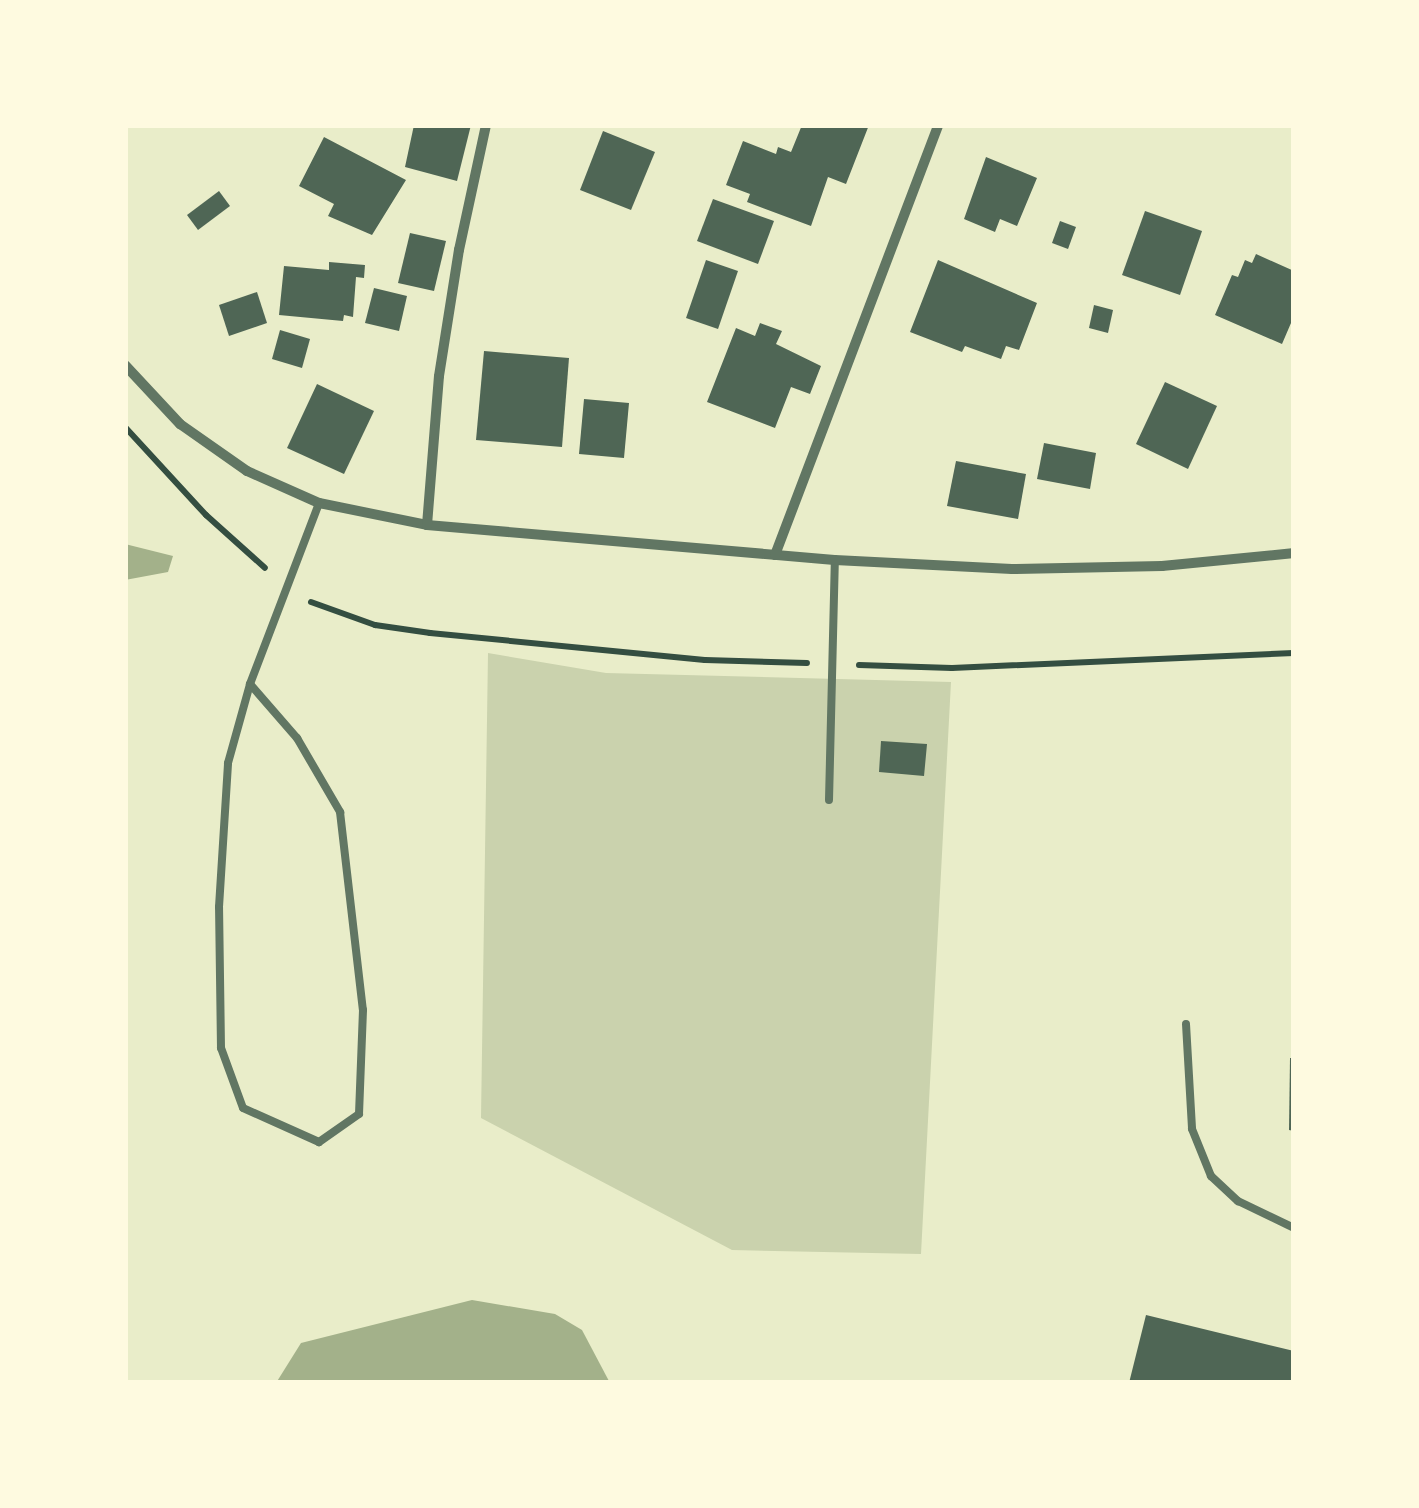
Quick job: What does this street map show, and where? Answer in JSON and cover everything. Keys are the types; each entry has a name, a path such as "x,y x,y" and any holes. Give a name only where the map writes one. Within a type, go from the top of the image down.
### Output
{"street":[{"path":"427,525 439,376 459,250 486,125"},
{"path":"775,555 938,125"},
{"path":"125,365 180,424 247,471 319,503 427,525 835,560 1012,569 1162,566 1294,553"}],"lane":[{"path":"250,684 296,738 340,812 363,1010 359,1114 319,1142 243,1108 220,1048 219,907 228,763 250,684 319,503"},
{"path":"829,800 835,560"},
{"path":"1186,1024 1192,1129 1211,1176 1238,1201 1294,1228"}],"path":[{"path":"125,427 206,514 286,588 328,612 393,628 706,660 952,668 1294,652"}],"shaded area":[{"path":"125,544 173,556 168,572 125,580"},
{"path":"488,653 606,673 951,682 921,1254 732,1250 481,1118"},
{"path":"472,1300 555,1314 582,1330 610,1383 276,1383 301,1343"}],"building":[{"path":"414,125 471,125 457,181 405,167"},
{"path":"802,125 869,125 846,184 828,177 811,226 747,202 750,194 726,185 743,141 776,154 778,147 791,152"},
{"path":"603,131 655,152 631,210 580,190"},
{"path":"324,137 406,180 372,235 328,216 334,204 299,186"},
{"path":"986,157 1037,178 1017,226 1000,219 995,232 964,219"},
{"path":"219,191 230,206 198,230 187,215"},
{"path":"713,199 774,221 758,264 697,241"},
{"path":"1145,211 1202,231 1180,295 1122,275"},
{"path":"1060,221 1076,227 1068,249 1052,243"},
{"path":"410,233 446,241 434,291 398,283"},
{"path":"1256,254 1294,271 1294,316 1282,344 1215,315 1232,275 1238,277 1245,260 1252,263"},
{"path":"706,260 738,271 718,329 686,318"},
{"path":"938,260 1037,303 1019,350 1006,346 1001,359 965,346 962,352 910,332"},
{"path":"329,262 365,265 364,278 356,277 353,317 344,315 343,321 279,315 284,266 329,270"},
{"path":"374,288 407,296 399,331 365,323"},
{"path":"257,292 267,323 229,336 219,305"},
{"path":"1094,305 1113,310 1108,333 1089,328"},
{"path":"760,323 782,331 776,344 821,366 810,394 791,387 775,428 707,402 736,328 755,336"},
{"path":"280,330 310,339 302,368 272,359"},
{"path":"484,351 569,358 562,447 476,440"},
{"path":"1165,382 1217,406 1188,469 1136,444"},
{"path":"317,384 374,411 344,474 287,448"},
{"path":"584,399 629,403 624,458 579,454"},
{"path":"1044,443 1096,453 1090,489 1037,479"},
{"path":"956,461 1026,474 1018,519 947,506"},
{"path":"881,741 927,744 924,776 879,772"},
{"path":"1290,1058 1294,1058 1294,1131 1289,1130"},
{"path":"1146,1315 1294,1351 1294,1383 1129,1383"}]}
